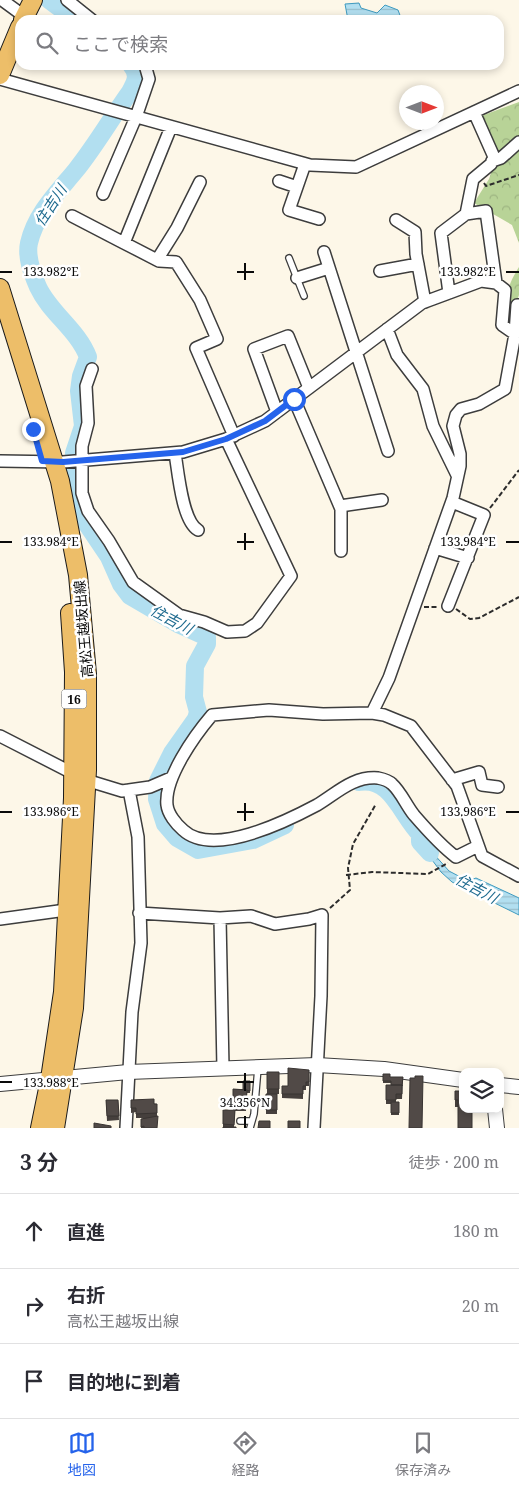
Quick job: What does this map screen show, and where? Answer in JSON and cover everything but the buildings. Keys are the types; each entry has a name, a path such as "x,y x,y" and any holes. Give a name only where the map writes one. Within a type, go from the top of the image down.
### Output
{"main road":[{"path":"25,15 33,0"},
{"path":"0,75 15,38"},
{"name":"高松王越坂出線","path":"0,288 65,461 70,527 83,622 87,674 80,777 66,910 55,1128"},
{"name":"高松王越坂出線","path":"0,328 65,461"},
{"name":"高松王越坂出線","path":"40,1128 58,1078 74,1008 80,777"}],"street":[{"path":"67,0 86,15"},
{"path":"2,2 16,15"},
{"path":"103,194 136,118 149,79 146,70"},
{"path":"0,79 305,164 356,167 519,91"},
{"path":"474,112 494,157 492,161"},
{"path":"124,243 171,127"},
{"path":"466,214 473,179 492,161 501,158 519,142"},
{"path":"305,164 289,210 319,218"},
{"path":"279,181 297,188"},
{"path":"157,260 177,228 200,182"},
{"path":"449,293 441,233 466,214 486,211 496,283"},
{"path":"65,461 82,493 88,511 109,540 133,582 179,615 204,622 227,632 245,631 257,624 291,576 230,437 196,348 218,339 200,300 176,262 157,260 72,216"},
{"path":"396,220 415,232 418,264 425,302"},
{"path":"324,252 388,451"},
{"path":"380,271 418,264"},
{"path":"297,278 329,268"},
{"path":"0,461 65,461 175,453 230,437 265,421 425,302 480,282 496,283 505,290 502,325 515,334"},
{"path":"372,713 389,678 452,502 460,454 452,426 456,415 461,409 487,400 505,389 515,334 517,305 519,305"},
{"path":"387,329 397,355 423,389 433,426 457,475"},
{"path":"277,412 254,350 288,336 308,388"},
{"path":"65,461 82,446 88,423 86,386 92,369"},
{"path":"294,399 340,506 341,551"},
{"path":"175,453 184,506 193,528 198,530"},
{"path":"340,506 382,500"},
{"path":"448,606 484,515 452,502"},
{"path":"435,548 468,558"},
{"path":"478,846 456,858 443,848 413,814 392,784 377,778 364,778 350,783 318,804 262,831 225,838 198,840 189,836 171,815 167,805 171,778 212,715 269,710 323,714 372,713 412,726 457,786 482,856 519,876"},
{"path":"0,736 68,769 80,777 122,791 150,786 171,778"},
{"path":"452,780 479,772 482,785 498,787"},
{"path":"126,1128 132,1012 141,943 138,837 130,790"},
{"path":"0,919 66,910"},
{"path":"139,913 220,918 251,916 275,924 322,915 321,996 314,1128"},
{"path":"220,918 223,1068"},
{"path":"0,1084 128,1072 317,1065 384,1068 459,1079"},
{"path":"504,1085 519,1087"},
{"path":"495,1113 497,1128"}],"lane":[{"path":"290,258 304,296"},
{"path":"240,1121 251,1125 254,1114 258,1067"}],"path":[{"path":"479,174 486,186 519,175"},
{"path":"484,515 519,470"},
{"path":"414,607 448,606 460,611 470,619 479,618 519,597"},
{"path":"322,915 350,890 348,868 353,844 376,804"},
{"path":"346,875 372,872 428,874 436,871 453,859"}],"green space":[{"path":"519,102 519,243 512,225 474,203 489,179 497,156 481,116"},
{"path":"519,267 519,295 513,312 508,300 508,289"}],"water":[{"path":"359,3 361,8 377,13 385,5 398,10 400,15 347,15 345,4"},
{"path":"426,830 433,841 432,847 424,843 449,871 468,881 476,878 519,898 519,915 452,882 441,872 415,837"}],"waterway":[{"name":"住吉川","path":"49,0 69,15"},
{"name":"住吉川","path":"134,70 136,78 130,92 76,170 42,213 32,232 28,248 30,265 38,287 49,305 78,338 88,357 81,376 79,391 83,426 74,453 76,495 80,514 109,557 121,584 130,596 178,624 207,637 207,644 195,666 194,697 198,712 196,719 172,753 158,781 157,799 165,824 177,838 198,850 253,840 285,825"},
{"name":"住吉川","path":"359,782 370,782 379,785 387,791 420,834 420,842 430,853"}],"route":[{"path":"33,429 42,461 63,462 183,452 226,439 265,421 294,399"}]}
